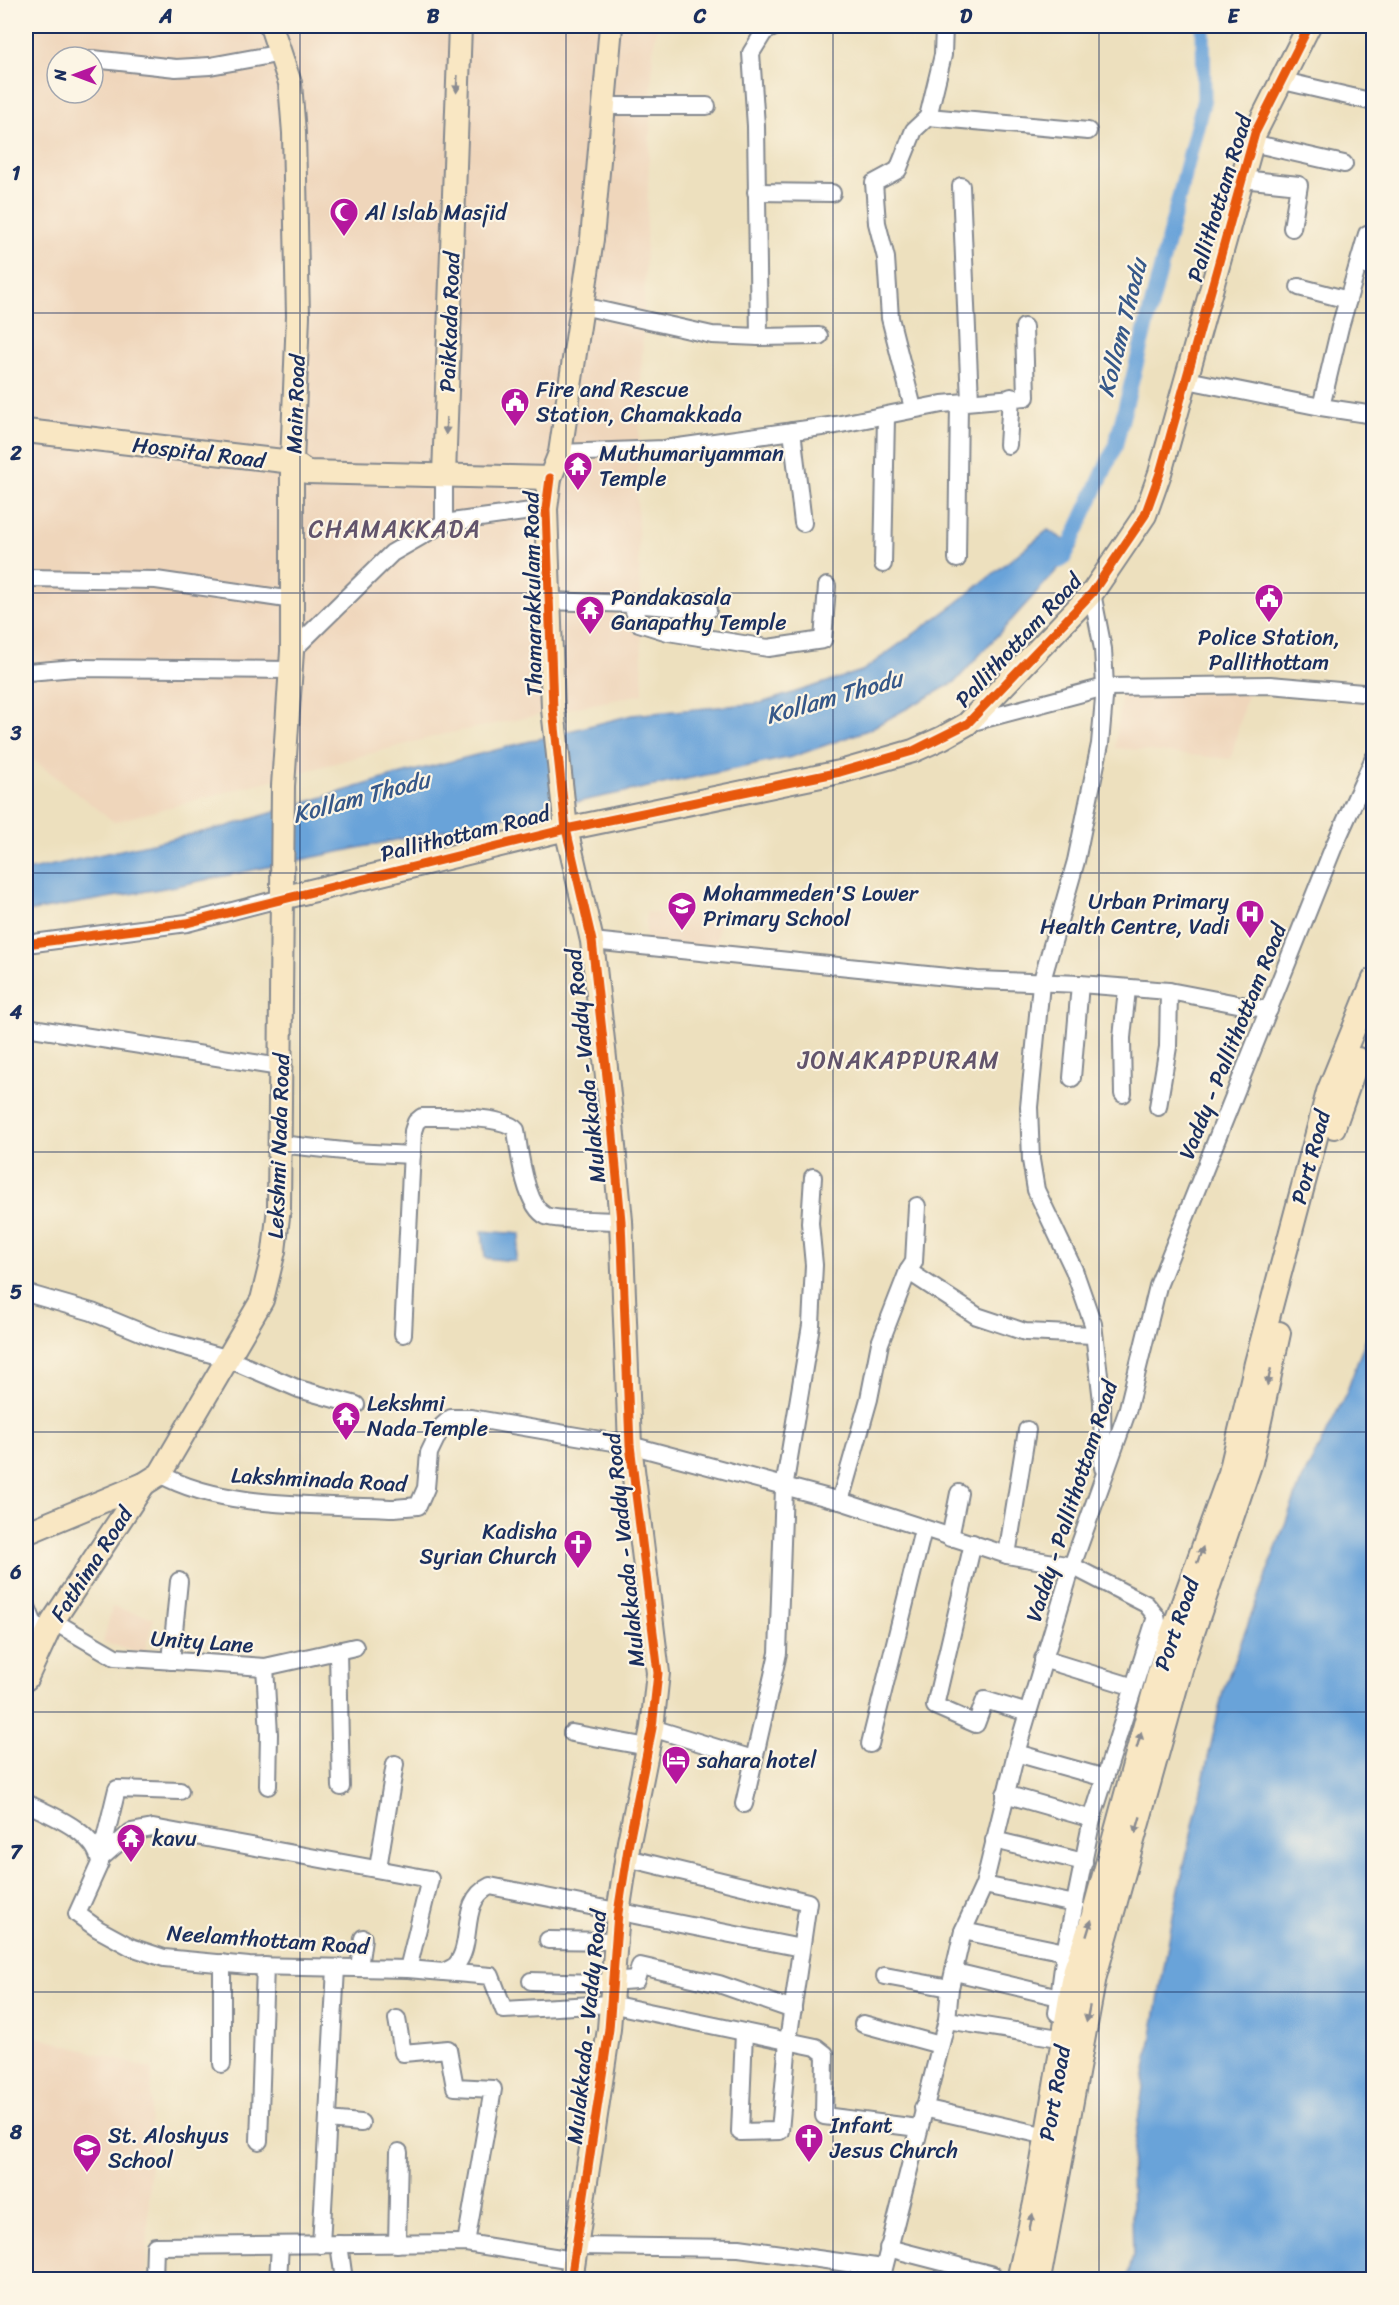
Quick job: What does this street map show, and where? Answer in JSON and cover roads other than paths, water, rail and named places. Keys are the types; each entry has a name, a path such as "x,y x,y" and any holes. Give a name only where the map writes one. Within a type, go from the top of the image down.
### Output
{"street":[{"name":"Main Road","path":"271,26 282,53 290,83 294,133 298,316 292,462 292,661 283,786"},
{"name":"Paikkada Road","path":"444,475 460,26"},
{"name":"Thamarakkulam Road","path":"565,821 553,709 546,509 550,478 560,453 582,306 604,106 610,26"},
{"path":"759,337 756,126 752,53 764,32 777,26"},
{"path":"914,408 890,318 886,258 877,223 874,183 879,178 898,170 914,130 928,117 943,55 944,26"},
{"name":"Pallithottam Road","path":"282,888 565,821 840,772 913,751 967,724 1092,593 1145,515 1160,474 1252,143 1279,80 1309,26"},
{"path":"105,61 162,68 186,68 282,53"},
{"path":"1279,80 1374,102"},
{"path":"604,106 707,106"},
{"path":"928,117 1088,131"},
{"path":"1252,143 1344,164"},
{"path":"1242,179 1299,185 1292,228"},
{"path":"957,559 965,402 961,186"},
{"path":"756,192 832,193"},
{"path":"1321,407 1348,300 1366,266 1367,234"},
{"path":"1299,287 1348,300"},
{"path":"582,306 712,335 819,336"},
{"path":"560,453 664,449 886,417 914,408 1026,397 1024,327"},
{"path":"1187,380 1321,407 1374,415"},
{"path":"1008,445 1011,397"},
{"path":"883,564 886,417"},
{"name":"Hospital Road","path":"26,431 292,462 307,472 550,478"},
{"path":"792,431 803,524"},
{"path":"444,475 444,524"},
{"path":"28,672 75,668 292,661 392,553 444,524 546,509"},
{"path":"26,578 156,580 293,600"},
{"path":"631,604 639,623 668,632 768,648 823,640 827,586"},
{"path":"1092,593 1103,649 1105,687 1100,744 1076,861 1041,984 1029,1107 1031,1160 1036,1190 1074,1270 1093,1324 1102,1401 1103,1478"},
{"path":"549,602 631,604 708,610"},
{"path":"967,724 1105,687 1270,685 1374,694"},
{"name":"Vaddy - Pallithottam Road","path":"882,2274 947,2020 963,1930 984,1885 1005,1794 1043,1659 1072,1566 1127,1413 1158,1286 1334,846 1374,758"},
{"name":"Lekshmi Nada Road","path":"152,1479 262,1300 274,1251 279,1208 283,786"},
{"name":"Mulakkada - Vaddy Road","path":"565,821 592,941 621,1221 630,1445 658,1673 650,1738 618,1913 609,2029 587,2188 573,2262"},
{"path":"26,944 187,923 282,888"},
{"path":"592,941 738,958 1041,984 1080,984 1169,991 1269,1010"},
{"name":"Port Road","path":"1026,2276 1075,1969 1174,1659 1230,1473 1256,1363 1328,1092 1374,979"},
{"path":"1072,1078 1080,984"},
{"path":"1123,1094 1122,1038 1127,989"},
{"path":"1158,1107 1168,1047 1169,991"},
{"name":"Port Road","path":"1026,2276 1095,1976 1174,1659 1251,1462 1279,1332 1337,1117 1374,1018"},
{"path":"26,1027 280,1067"},
{"path":"403,1335 413,1131 416,1122 422,1117 507,1123 516,1130 525,1177 536,1207 547,1216 621,1221"},
{"path":"279,1144 353,1152 412,1155"},
{"path":"744,1804 778,1653 783,1488 812,1325 814,1265 810,1223 813,1177"},
{"path":"840,1501 869,1400 880,1343 908,1271 914,1262 917,1206"},
{"path":"908,1271 977,1316 1025,1332 1094,1335"},
{"path":"26,1293 92,1312 160,1340 226,1358 299,1389 356,1406"},
{"name":"Lakshminada Road","path":"152,1479 209,1495 394,1508 418,1506 426,1488 429,1453 442,1426 451,1418 471,1418 630,1445"},
{"path":"1007,1555 1027,1430"},
{"path":"630,1445 783,1488 840,1501 923,1530 973,1543 1007,1555 1072,1566 1146,1604 1156,1616 1174,1659"},
{"path":"26,1533 152,1479"},
{"name":"Fathima Road","path":"26,1679 31,1657 49,1628 152,1479"},
{"path":"950,1538 959,1493"},
{"path":"870,1744 923,1530"},
{"path":"973,1543 935,1706 976,1724 985,1700 1028,1713"},
{"path":"171,1661 178,1581"},
{"path":"26,1604 33,1622 49,1628"},
{"path":"1052,2105 1046,2081 1065,1952 1092,1820 1156,1616"},
{"name":"Unity Lane","path":"49,1628 116,1657 265,1667 355,1647"},
{"path":"338,1651 341,1787"},
{"path":"1043,1659 1134,1687"},
{"path":"265,1667 269,1734 268,1786"},
{"path":"572,1733 650,1738 753,1759"},
{"path":"1016,1753 1105,1778"},
{"path":"378,1868 395,1764"},
{"path":"100,1859 117,1789 180,1791"},
{"path":"1005,1794 1092,1820"},
{"path":"26,1803 64,1820 80,1831 100,1859"},
{"path":"100,1859 131,1833 153,1828 430,1879 408,1970"},
{"path":"994,1840 1084,1862"},
{"path":"627,1858 808,1902 788,2041 780,2131 740,2132 744,2032"},
{"name":"Neelamthottam Road","path":"100,1859 78,1910 80,1917 131,1947 164,1958 265,1966 408,1970 491,1976 504,2010 610,2004"},
{"path":"984,1885 1075,1904"},
{"path":"444,1972 456,1966 462,1952 475,1900 481,1891 490,1886 801,1948"},
{"path":"963,1930 1065,1952"},
{"path":"359,1968 363,1938"},
{"path":"548,1940 616,1941"},
{"path":"222,1963 222,2064"},
{"path":"259,2141 265,1966"},
{"path":"531,1981 636,1980 639,1966 719,1984 792,2010"},
{"path":"321,2245 336,1968"},
{"path":"885,1976 953,1980 1059,1997"},
{"path":"610,2004 816,2048 825,2054 824,2116 918,2128"},
{"path":"397,2019 404,2053 448,2049 455,2087 493,2089 466,2243"},
{"path":"947,2020 1053,2037"},
{"path":"863,2024 940,2044"},
{"path":"923,2108 1047,2136"},
{"path":"328,2120 361,2123"},
{"path":"397,2244 399,2152"},
{"path":"154,2280 155,2246 339,2244 466,2243 573,2262 739,2248 882,2274"},
{"path":"339,2244 344,2280"},
{"path":"278,2280 280,2246"},
{"path":"888,2248 992,2278 1026,2276"}],"water":[{"path":"1048,530 1077,548 955,682 868,730 792,757 176,886 26,912 26,871 225,827 390,777 632,715 761,703 862,671 954,605"},
{"path":"482,1231 521,1234 515,1261 485,1258"},
{"path":"1373,1319 1373,2279 1127,2279 1133,2255 1131,2167 1144,2081 1174,1911 1223,1691 1300,1484 1346,1394"}],"waterway":[{"name":"Kollam Thodu","path":"1060,561 1065,556 1115,447 1204,99 1203,26"}],"place":[{"name":"Al Islab Masjid","path":"344,238"},
{"name":"Fire and Rescue Station, Chamakkada","path":"515,428"},
{"name":"Muthumariyamman Temple","path":"578,492"},
{"name":"Police Station, Pallithottam","path":"1269,624"},
{"name":"Pandakasala Ganapathy Temple","path":"590,636"},
{"name":"Mohammeden'S Lower Primary School","path":"682,932"},
{"name":"Urban Primary Health Centre, Vadi","path":"1250,940"},
{"name":"Lekshmi Nada Temple","path":"346,1442"},
{"name":"Kadisha Syrian Church","path":"578,1570"},
{"name":"sahara hotel","path":"676,1786"},
{"name":"kavu","path":"131,1864"},
{"name":"Infant Jesus Church","path":"809,2164"},
{"name":"St. Aloshyus School","path":"87,2174"}],"district":[{"name":"CHAMAKKADA","path":"395,529"},
{"name":"JONAKAPPURAM","path":"899,1060"}]}
